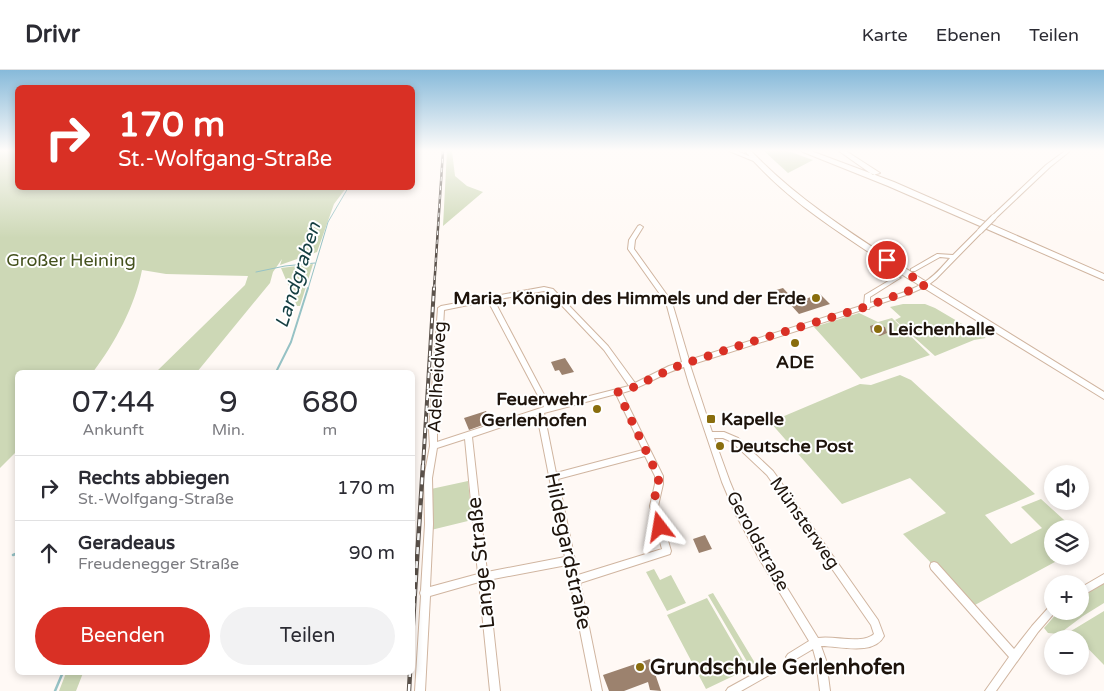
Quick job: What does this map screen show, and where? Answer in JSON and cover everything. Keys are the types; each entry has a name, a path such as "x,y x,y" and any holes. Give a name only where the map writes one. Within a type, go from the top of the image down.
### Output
{"highway":[{"path":"881,180 1104,277"},
{"path":"891,180 1104,272"}],"main road":[{"path":"780,180 813,208 900,269 913,274 925,285 1104,396"}],"street":[{"path":"434,446 544,410 634,387 671,368 867,306 925,285 1033,180"},
{"name":"Geroldstraße","path":"640,227 632,240 631,249 668,302 710,435 739,513 815,642 821,660 825,691"},
{"path":"913,274 939,255 954,257"},
{"path":"867,306 867,296 870,293 897,278"},
{"path":"490,300 546,289 552,291 606,348 634,387"},
{"name":"Adelheidweg","path":"420,691 429,502 428,478 434,446 441,308 490,300"},
{"name":"Hildegardstraße","path":"490,300 544,410 553,477 597,691"},
{"path":"574,581 667,551 654,506 654,500 659,487 658,476 618,392"},
{"name":"Lange Straße","path":"468,435 495,691"},
{"name":"Münsterweg","path":"710,435 724,435 735,440 770,472 875,623 879,636 876,640 867,643 815,642"},
{"path":"553,477 647,452"},
{"path":"424,593 483,577 570,560"},
{"path":"934,566 1014,656"},
{"path":"1089,587 1104,578"},
{"path":"990,691 1010,665 1014,656 1034,628 1044,618"},
{"path":"791,657 815,642"},
{"path":"731,691 768,671"}],"green space":[{"name":"Großer Heining","path":"0,180 15,180 15,190 344,190 334,204 317,252 280,265 282,259 273,272 270,283 199,370 158,370 245,285 248,276 166,274 142,270 139,284 123,324 94,370 15,370 15,453 0,468"},
{"path":"445,180 460,180 467,186 483,192 443,226"},
{"path":"313,264 300,306 297,306 281,268"},
{"path":"903,304 925,304 935,308 986,338 974,340 935,356 895,320 901,317 890,307"},
{"path":"859,313 878,322 892,318 930,355 861,379 814,327"},
{"path":"900,375 911,380 1035,494 985,515 1011,544 1042,528 1021,507 1041,499 1044,502 1044,510 1053,510 1064,520 1044,520 1044,565 1049,565 973,606 903,534 946,513 910,478 842,504 770,422 860,384 871,385"},
{"path":"468,481 472,520 431,530 431,489"},
{"path":"654,569 660,580 671,575 686,603 667,611 646,572"},
{"path":"1104,583 1104,603 1089,612 1089,592"},
{"path":"713,593 755,663 749,665 708,595"},
{"path":"707,598 748,669 706,689 667,615"},
{"path":"1104,611 1104,665 1089,650 1089,630 1073,630"},
{"path":"1051,620 1078,620 1064,630 1046,630 1044,628"},
{"path":"65,675 82,675 76,691 59,691"}],"building":[{"name":"Maria, Königin des Himmels und der Erde","path":"783,288 796,302 820,294 830,304 799,314 781,294 777,295 773,291"},
{"name":"Leichenhalle","path":"876,324 885,327 887,333 880,336 871,332 870,326"},
{"path":"565,358 574,372 562,375 559,370 555,371 551,362"},
{"path":"486,411 491,422 469,430 464,418"},
{"path":"705,535 712,549 699,553 693,539"},
{"name":"Grundschule Gerlenhofen","path":"650,659 661,691 650,690 648,682 624,691 609,691 603,675"}],"waterway":[{"name":"Landgraben","path":"308,289 328,222 347,190"},
{"path":"256,272 285,266 315,263"},
{"name":"Landgraben","path":"277,370 291,342 308,288"},
{"name":"Landgraben","path":"55,691 62,675"}],"tunnel":[{"path":"897,278 913,270"}],"railway":[{"path":"434,289 441,180"},
{"path":"423,466 434,288"},
{"path":"415,591 423,465"},
{"path":"409,691 410,675"}],"place":[{"name":"Maria, Königin des Himmels und der Erde","path":"816,298"},
{"name":"Leichenhalle","path":"878,329"},
{"name":"ADE","path":"795,343"},
{"name":"Feuerwehr Gerlenhofen","path":"597,409"},
{"name":"Kapelle","path":"711,419"},
{"name":"Deutsche Post","path":"720,446"},
{"name":"Grundschule Gerlenhofen","path":"640,667"}],"route":[{"path":"660,527 654,506 660,482 618,392 634,387 675,367 862,308 925,285 887,260"}]}
